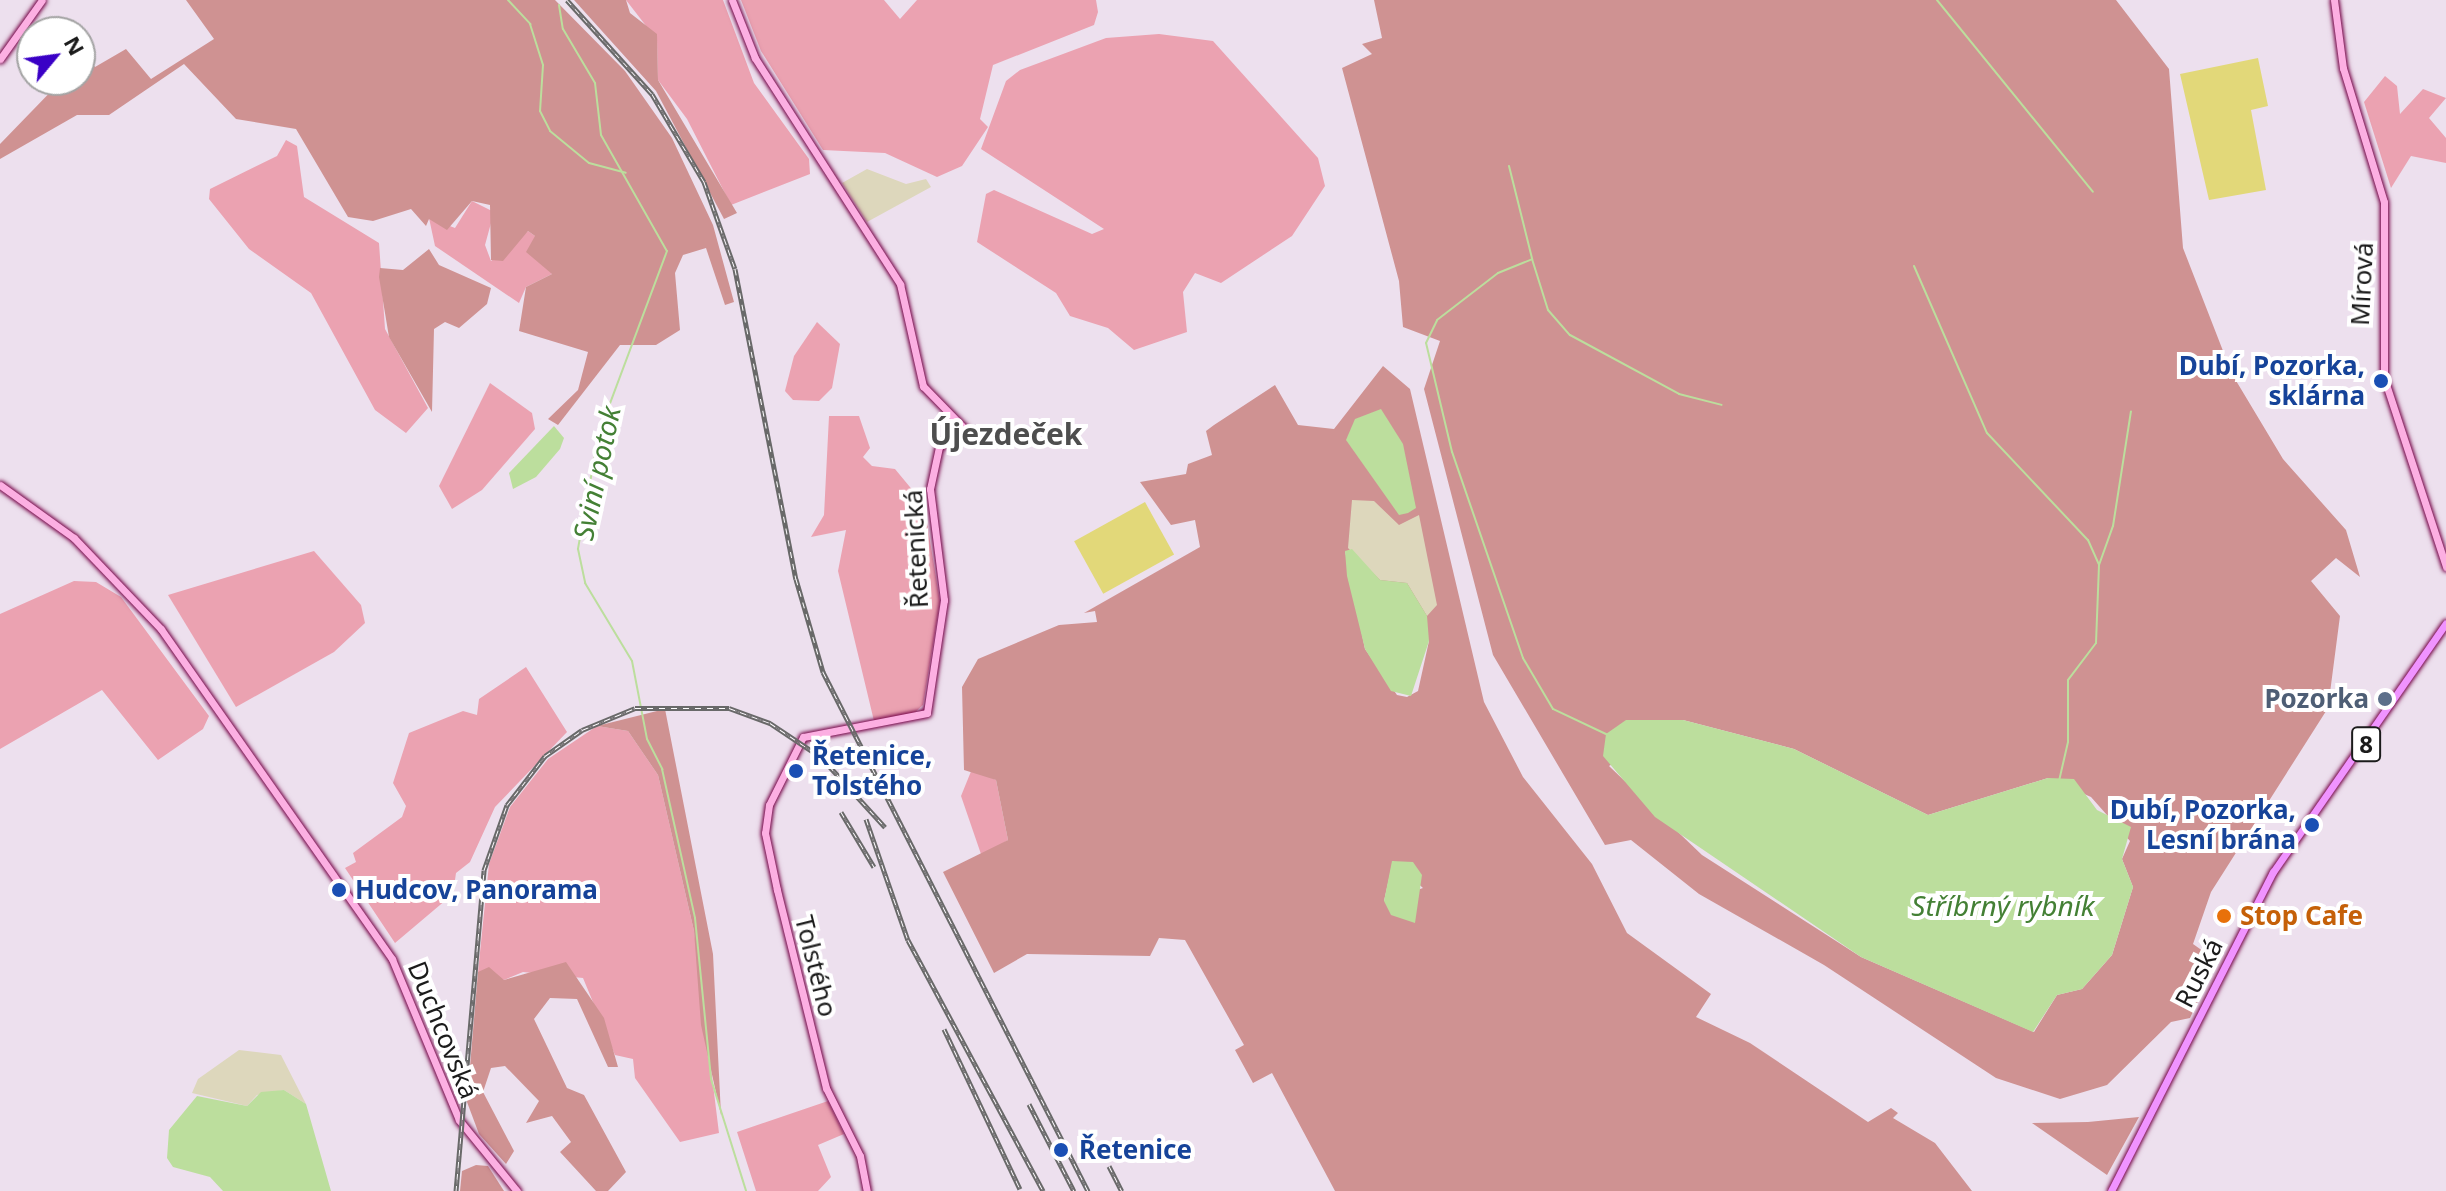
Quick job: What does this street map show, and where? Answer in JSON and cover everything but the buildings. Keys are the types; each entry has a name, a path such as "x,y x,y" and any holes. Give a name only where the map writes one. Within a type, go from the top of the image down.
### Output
{"main road":[{"name":"Ruská","path":"2111,1191 2273,872 2446,623"}],"street":[{"path":"0,59 42,0"},
{"name":"Řetenická","path":"732,0 748,45 900,284 921,382 964,426 938,448 929,501 944,600 927,713 803,737"},
{"name":"Mírová","path":"2334,0 2341,59 2384,202 2384,378 2446,567"},
{"name":"Duchcovská","path":"0,485 74,538 149,614 396,966 461,1125 517,1191"},
{"name":"Tolstého","path":"803,737 774,784 765,833 826,1088 860,1156 867,1191"}],"shaded area":[{"path":"186,0 555,0 625,71 672,138 713,225 734,302 725,305 706,248 683,255 675,273 680,330 656,345 620,345 558,425 548,419 578,390 588,352 519,331 526,287 552,274 526,252 535,236 528,231 503,261 491,260 490,205 472,201 447,230 429,219 426,226 411,209 373,221 348,217 296,129 236,119 184,64 109,115 77,115 0,159 0,144 46,96 96,96 96,66 126,49 151,79 214,39"},
{"path":"574,0 626,0 630,13 657,34 658,80 737,213 724,219 656,91"},
{"path":"626,0 723,0 754,83 809,159 810,174 731,205 687,119 658,80 657,40"},
{"path":"741,0 884,0 900,19 917,0 1096,0 1098,12 1094,25 993,65 980,119 988,127 962,166 937,177 885,153 823,150 761,51"},
{"path":"1374,0 2116,0 2169,69 2183,248 2232,374 2283,459 2346,530 2360,577 2336,558 2311,581 2340,616 2328,708 2211,892 2193,944 2217,961 2190,1018 2171,1022 2107,1085 2060,1099 1996,1078 1824,965 1699,894 1631,840 1605,845 1493,655 1424,389 1440,341 1403,327 1399,281 1342,68 1372,54 1362,44 1382,38","holes":["1683,720 1794,749 1928,815 2048,778 2091,797 2130,841 2122,859 2133,887 2112,955 2082,989 2057,995 2034,1032 1861,957 1702,855 1609,766"]},
{"path":"1159,34 1213,41 1318,158 1325,186 1292,236 1221,283 1195,273 1183,292 1187,332 1134,350 1108,328 1070,316 1056,293 977,242 986,194 994,190 1092,234 1104,229 981,149 1006,81 1020,70 1106,38"},
{"path":"2258,58 2268,106 2251,110 2266,190 2209,200 2180,74"},
{"path":"2385,76 2397,86 2400,114 2423,89 2446,98 2429,118 2446,138 2446,163 2411,156 2391,188 2364,102"},
{"path":"286,140 297,146 304,197 379,243 385,329 428,408 406,433 375,410 311,293 249,249 209,199 210,189 277,156"},
{"path":"867,169 906,184 926,179 931,187 867,222 842,183"},
{"path":"472,201 494,212 485,245 491,261 528,231 535,236 552,274 526,287 519,303 435,246 429,218 455,228"},
{"path":"429,249 439,265 491,288 487,304 459,328 445,322 434,329 432,412 389,337 379,277 380,268 403,270"},
{"path":"817,322 840,344 832,388 819,401 793,400 785,391 794,356"},
{"path":"1383,366 1410,389 1484,702 1523,777 1592,864 1627,933 1711,994 1696,1017 1750,1043 1868,1122 1891,1108 1898,1113 1893,1118 1935,1143 1972,1191 1335,1191 1272,1073 1253,1083 1235,1050 1244,1045 1185,940 1159,938 1150,956 1027,954 994,973 943,872 1008,840 996,780 964,770 962,687 978,659 1059,625 1097,622 1095,611 1084,613 1200,547 1195,520 1171,525 1140,482 1186,474 1188,464 1212,455 1206,431 1275,385 1298,425 1334,429","holes":["1345,551 1429,641 1418,691 1407,697 1397,695 1365,649","1393,861 1423,888 1384,901"]},
{"path":"490,383 532,413 535,429 482,490 452,509 439,486"},
{"path":"829,416 859,416 870,448 863,457 872,466 895,469 924,504 940,602 923,705 913,714 874,721 838,571 846,530 811,537 824,515"},
{"path":"1352,500 1374,501 1399,525 1419,515 1437,605 1427,616 1407,583 1380,580 1348,548"},
{"path":"1145,502 1174,554 1103,594 1074,541"},
{"path":"314,551 361,605 365,623 334,652 236,707 168,595"},
{"path":"74,581 96,582 121,597 209,716 203,729 158,760 102,690 0,749 0,614"},
{"path":"526,667 567,732 495,807 470,862 456,873 453,894 395,943 345,868 356,862 353,853 402,817 406,806 393,783 409,733 463,711 477,715 479,699"},
{"path":"665,709 713,954 721,1115 701,1025 694,931 658,775 628,731 597,726"},
{"path":"597,726 628,731 658,775 694,931 719,1133 680,1142 635,1078 633,1059 615,1055 583,978 523,972 504,980 478,972 489,864 510,807 548,759"},
{"path":"972,769 996,780 1008,840 982,857 961,796"},
{"path":"566,962 604,1018 618,1067 608,1067 577,999 550,998 534,1019 567,1088 584,1095 626,1172 608,1191 596,1191 560,1152 571,1142 552,1116 526,1123 539,1101 505,1066 491,1068 483,1092 514,1151 506,1164 479,1134 467,1102 478,972 489,967 504,980"},
{"path":"239,1050 281,1055 306,1104 284,1090 257,1095 247,1106 192,1093 198,1079"},
{"path":"828,1101 844,1134 818,1145 831,1177 818,1191 756,1191 737,1132"},
{"path":"2139,1117 2107,1175 2032,1123 2088,1122"},
{"path":"476,1165 488,1166 504,1191 460,1191 462,1171"}],"water":[{"path":"1381,409 1403,444 1416,508 1399,515 1346,440 1355,419"},
{"path":"554,426 564,438 560,449 536,477 513,489 509,473"},
{"path":"1352,549 1380,580 1407,583 1427,616 1429,641 1411,696 1391,691 1365,649 1347,576 1345,551"},
{"name":"Stříbrný rybník","path":"1626,720 1683,720 1794,749 1928,815 2048,778 2074,779 2097,810 2131,827 2122,859 2133,887 2112,955 2082,989 2057,995 2033,1032 1861,957 1655,817 1603,756 1606,734"},
{"path":"1392,861 1413,862 1422,875 1415,923 1391,915 1384,901"},
{"path":"284,1090 306,1104 331,1191 223,1191 210,1177 173,1167 167,1158 169,1130 197,1096 247,1106 261,1092"}],"waterway":[{"name":"Sviní potok","path":"508,0 530,24 543,65 540,111 550,131 589,163 626,173"},
{"path":"1937,0 2093,192"},
{"name":"Sviní potok","path":"559,5 563,29 595,83 601,135 667,251 599,433 578,549 585,583 632,661 647,739 662,769 695,918 711,1079 746,1191"},
{"path":"1509,166 1532,258"},
{"path":"1608,735 1553,709 1523,658 1452,452 1426,343 1437,320 1498,273 1532,259 1548,310 1570,335 1679,394 1722,405"},
{"path":"1914,266 1987,433 2088,540 2099,565 2096,643 2068,680 2068,742 2059,781"},
{"path":"2099,565 2113,526 2131,411"}],"railway":[{"path":"567,0 652,94 704,182 735,269 796,579 823,672 1088,1191"},
{"path":"456,1191 484,870 507,805 545,756 582,730 635,708 729,708 770,723 821,757 885,827"},
{"path":"841,812 874,867"},
{"path":"866,819 908,940 1043,1191"},
{"path":"944,1029 1020,1189"},
{"path":"1029,1104 1074,1191"},
{"path":"1109,1166 1122,1191"}],"place":[{"name":"Dubí, Pozorka, sklárna","path":"2381,381"},
{"name":"Pozorka","path":"2385,699"},
{"name":"Řetenice, Tolstého","path":"796,771"},
{"name":"Dubí, Pozorka, Lesní brána","path":"2312,825"},
{"name":"Hudcov, Panorama","path":"339,890"},
{"name":"Stop Cafe","path":"2224,916"},
{"name":"Řetenice","path":"1061,1150"}],"district":[{"name":"Újezdeček","path":"1006,434"}]}
